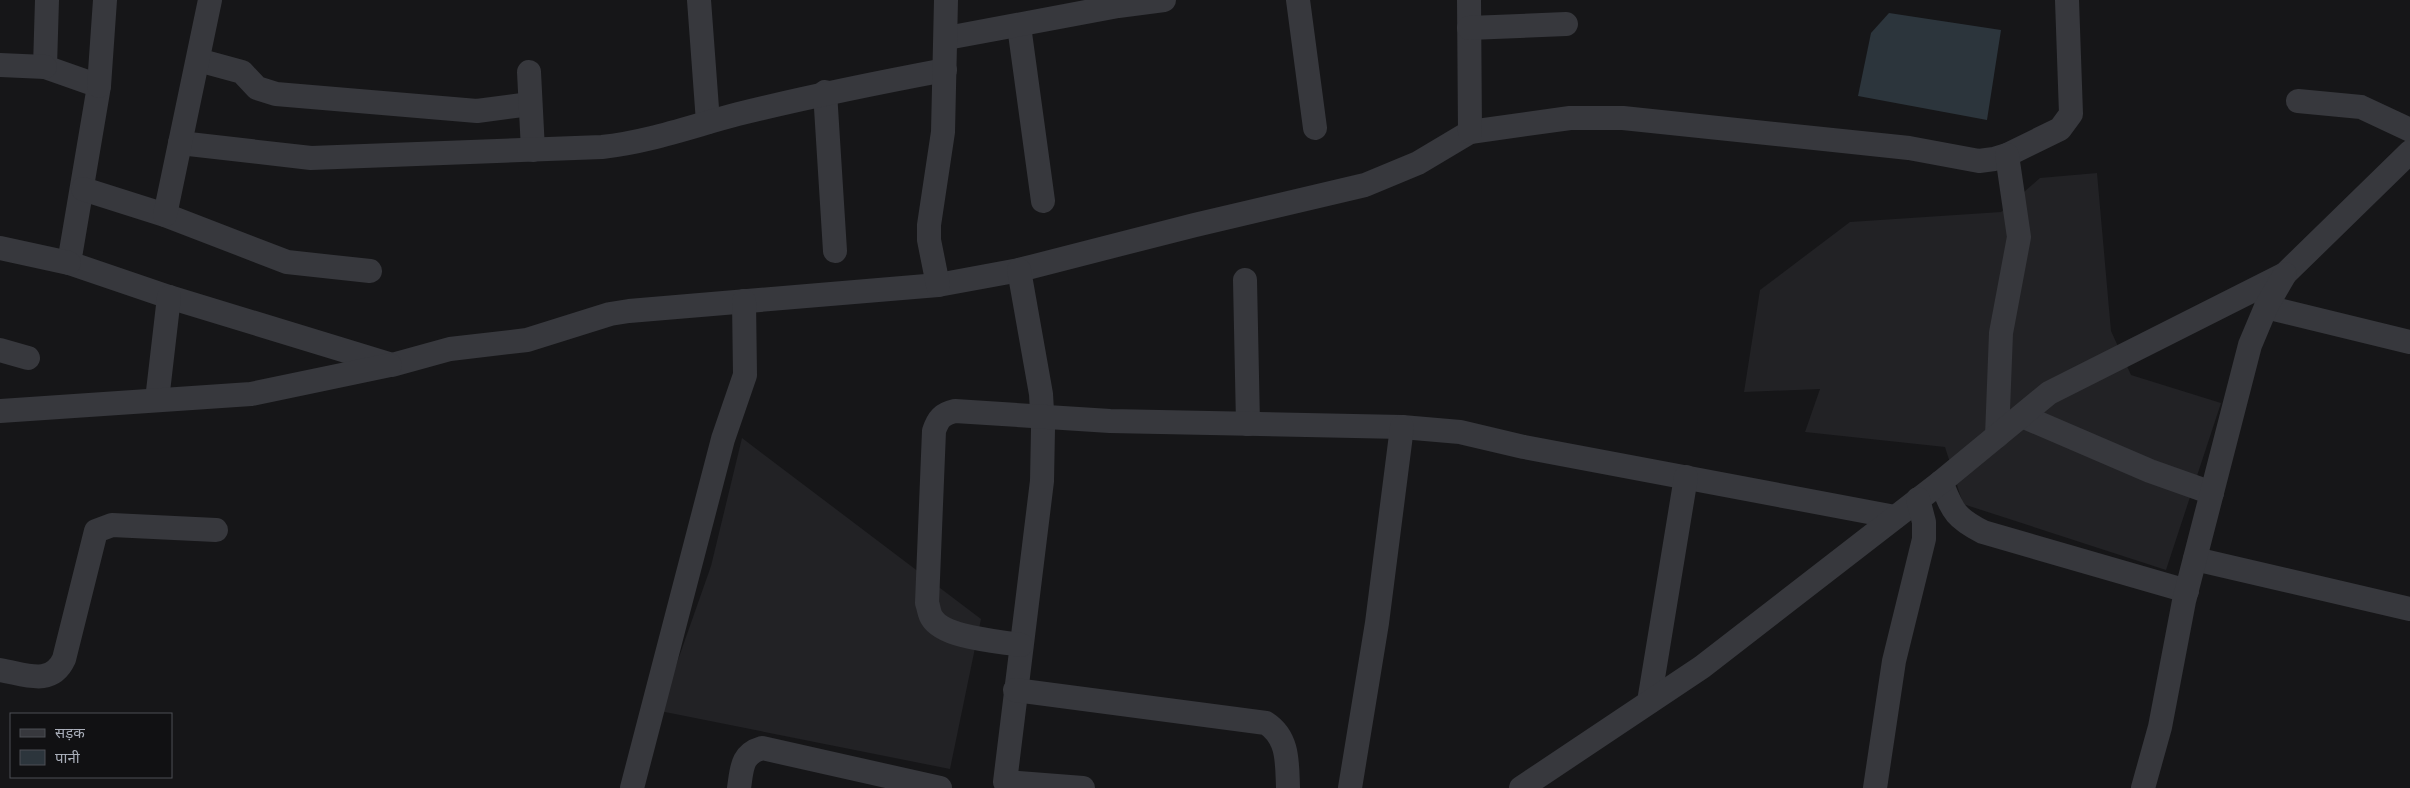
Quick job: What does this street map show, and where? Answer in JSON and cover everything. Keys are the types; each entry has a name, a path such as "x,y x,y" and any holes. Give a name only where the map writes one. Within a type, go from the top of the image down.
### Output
{"street":[{"path":"45,67 47,0"},
{"path":"69,263 99,86 105,0"},
{"path":"166,215 210,0"},
{"path":"698,0 708,122"},
{"path":"938,284 929,240 929,226 943,132 947,38 946,0"},
{"path":"947,38 1118,6 1164,0"},
{"path":"1298,0 1315,128"},
{"path":"1469,0 1470,132"},
{"path":"0,411 251,394 392,365 450,349 527,340 620,313 938,284 1019,270 1194,225 1365,185 1418,163 1470,132 1570,118 1623,118 1909,148 1979,161 2008,156 2060,130 2071,114 2067,0"},
{"path":"1469,28 1566,24"},
{"path":"1019,26 1043,201"},
{"path":"198,60 242,72 258,88 276,94 478,110 530,104"},
{"path":"0,65 45,67 99,86"},
{"path":"180,143 311,158 533,150 628,144 825,92 945,70"},
{"path":"529,72 533,150"},
{"path":"825,92 835,251"},
{"path":"2298,101 2361,107 2410,130"},
{"path":"2143,788 2160,727 2187,592 2250,345 2266,307 2285,274 2410,152"},
{"path":"1997,436 2001,333 2019,237 2008,156"},
{"path":"83,189 166,215 288,262 370,271"},
{"path":"0,248 69,263 169,297 392,365"},
{"path":"1019,270 1041,394 1042,481 1004,785 1083,788"},
{"path":"1521,788 1702,667 1941,482 2049,393 2285,274"},
{"path":"1245,280 1248,424"},
{"path":"157,400 169,297"},
{"path":"632,788 723,439 745,375 744,301"},
{"path":"2266,307 2410,342"},
{"path":"0,350 28,358"},
{"path":"1021,645 951,632 939,626 931,618 927,603 934,431 938,419 946,413 955,411 1110,422 1402,427 1460,432 1896,517"},
{"path":"2022,416 2150,471 2212,493"},
{"path":"1350,788 1376,623 1402,427"},
{"path":"1649,702 1686,477"},
{"path":"1941,482 1954,513 1983,532 2187,592"},
{"path":"1874,788 1894,661 1924,539 1922,515 1918,500"},
{"path":"0,670 44,677 59,670 64,659 96,531 112,526 216,530"},
{"path":"2195,559 2410,609"},
{"path":"1015,690 1266,723 1275,729 1284,743 1288,788"},
{"path":"739,788 744,758 753,750 762,748 940,788"}],"shaded area":[{"path":"2097,173 2111,331 2131,375 2221,403 2166,570 1963,504 1945,447 1805,432 1820,389 1744,392 1760,290 1850,222 2001,212 2040,178"},
{"path":"742,438 981,619 950,769 660,711 711,566"}],"water":[{"path":"1889,13 2001,30 1987,120 1858,96 1871,33"}]}
